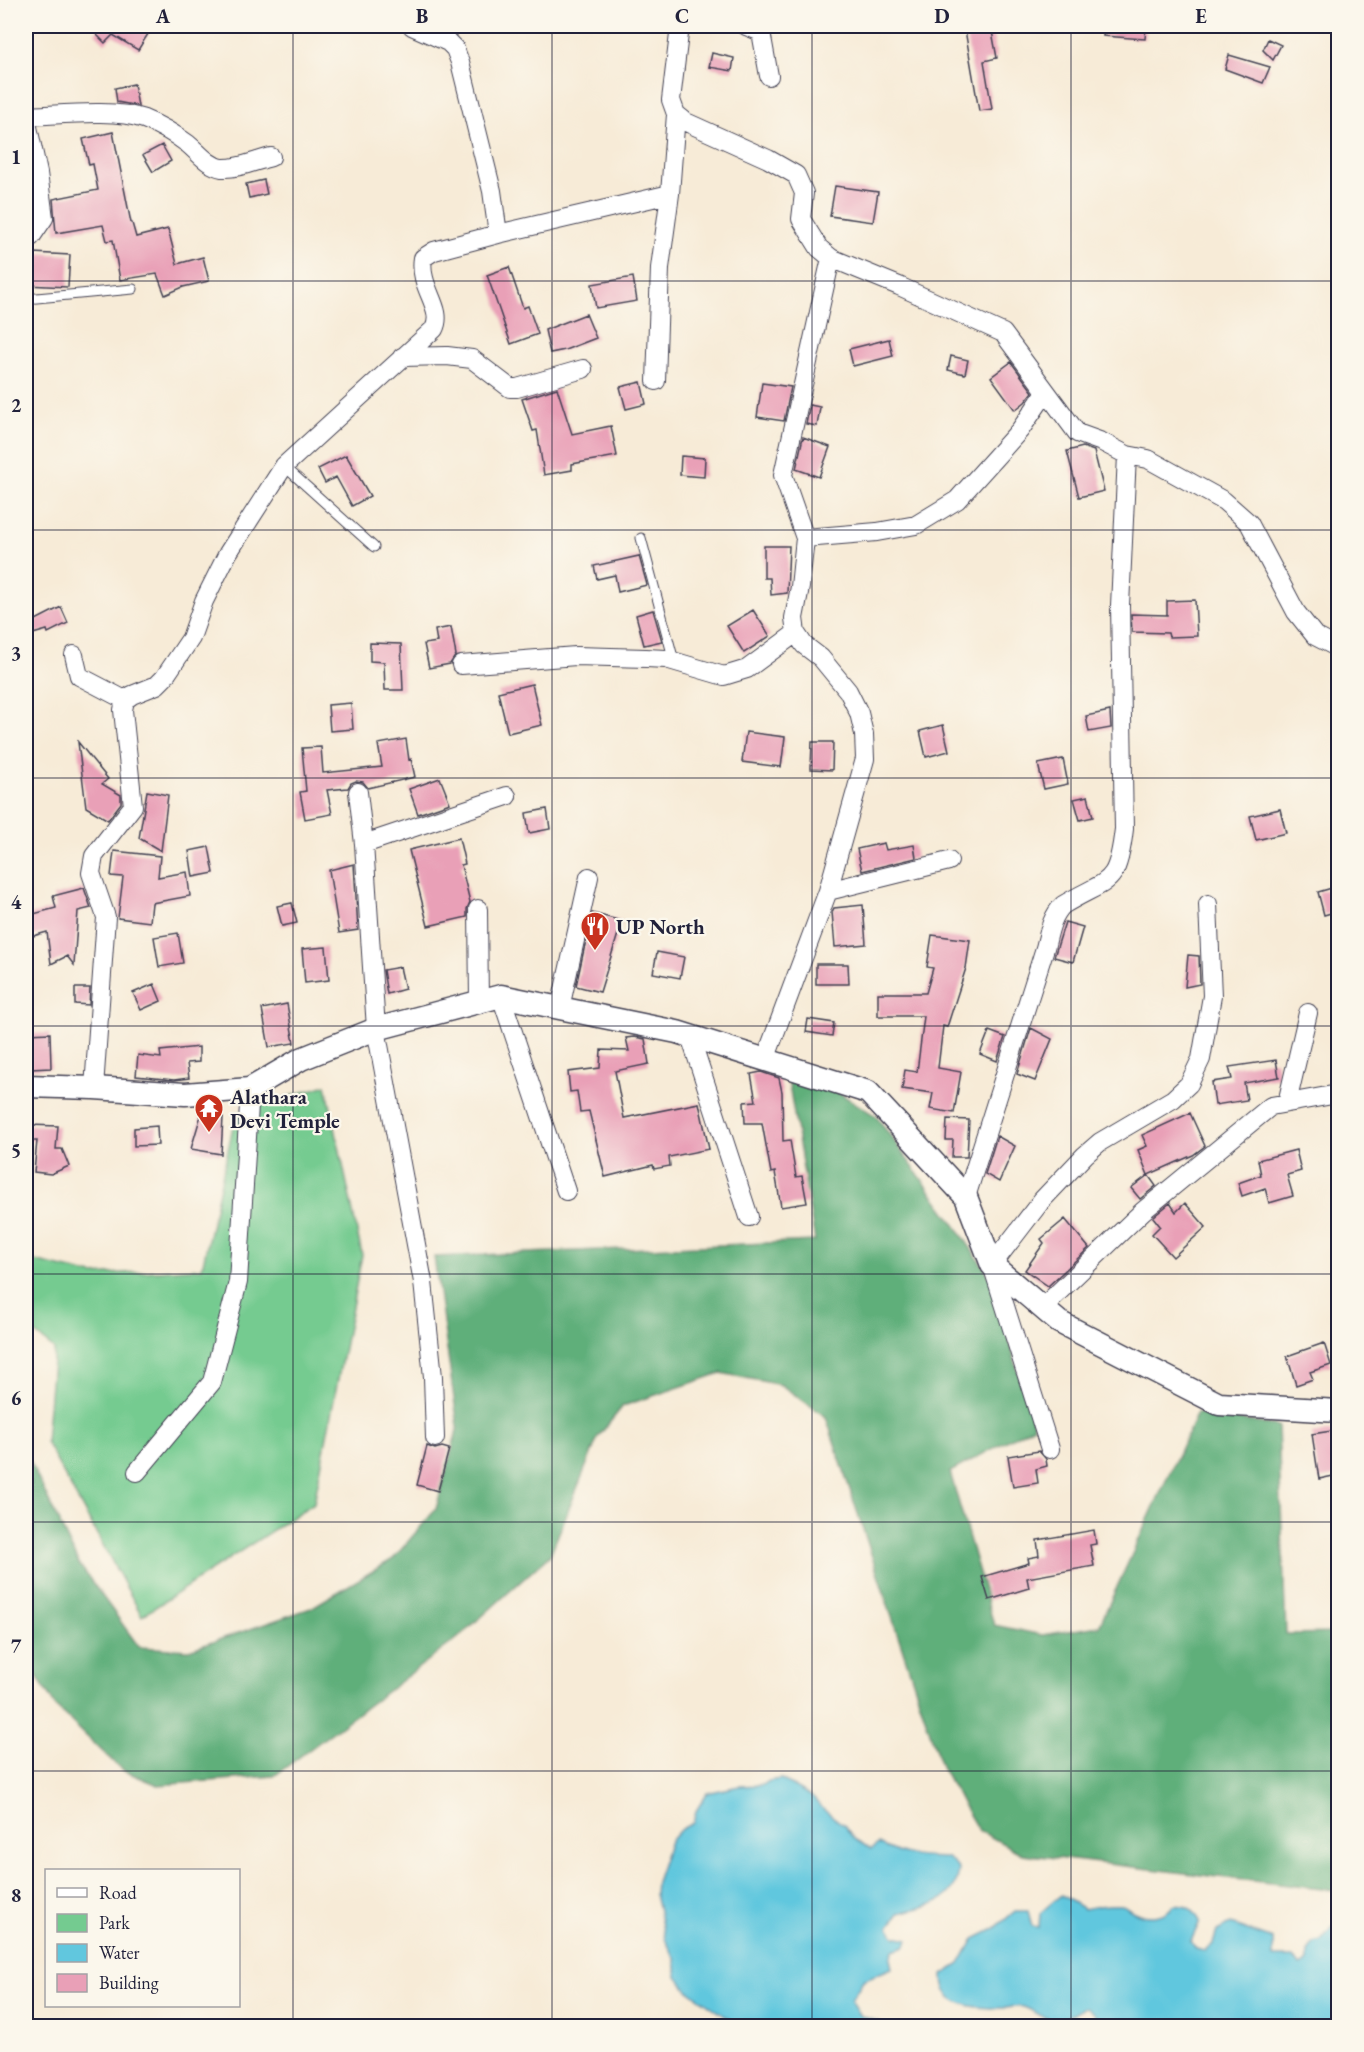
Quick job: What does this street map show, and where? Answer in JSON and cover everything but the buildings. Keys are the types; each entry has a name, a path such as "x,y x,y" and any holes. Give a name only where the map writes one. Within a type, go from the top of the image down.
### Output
{"street":[{"path":"412,26 448,42 455,49 492,191 498,234"},
{"path":"656,381 660,268 670,194 676,114 670,100 680,26"},
{"path":"747,26 761,32 769,76"},
{"path":"676,114 686,122 768,159 795,175 804,193 801,219 819,248 831,258 1003,333 1077,433 1102,442 1127,455 1149,459 1224,501 1248,523 1296,612 1315,636 1338,648"},
{"path":"26,238 31,237 44,218 38,173 26,117 127,115 145,120 187,143 219,168 271,157"},
{"path":"94,1088 106,917 91,873 94,856 133,806 123,710 125,700 132,694 157,685 164,678 191,638 204,601 228,553 284,466 434,329 438,321 436,308 424,285 421,269 423,258 434,251 498,234 670,194"},
{"path":"765,1060 828,891 865,759 864,734 859,713 848,691 821,658 804,645 796,633 794,618 805,538 783,476 831,258"},
{"path":"402,357 447,356 471,359 510,388 583,369"},
{"path":"805,538 877,532 916,525 957,500 1020,430 1046,392"},
{"path":"966,1197 1052,923 1064,905 1108,881 1116,871 1121,856 1124,829 1120,606 1127,455"},
{"path":"461,665 576,656 646,658 674,661 724,676 747,669 796,633"},
{"path":"74,655 80,676 125,700"},
{"path":"358,792 364,844 376,1029 423,1282 433,1377 435,1438"},
{"path":"364,844 507,796"},
{"path":"828,891 949,861"},
{"path":"560,1008 589,877"},
{"path":"992,1265 1042,1200 1085,1155 1100,1142 1173,1099 1189,1084 1201,1059 1212,996 1208,904"},
{"path":"478,909 479,1002"},
{"path":"26,1086 185,1094 250,1089 301,1059 376,1029 501,996 690,1036 868,1092 966,1197 992,1265 1050,1449"},
{"path":"501,996 566,1191"},
{"path":"1287,1103 1308,1013"},
{"path":"690,1036 749,1217"},
{"path":"137,1473 212,1382 238,1282 250,1089"},
{"path":"1042,1308 1143,1211 1271,1106 1338,1094"},
{"path":"992,1265 1059,1322 1219,1404 1338,1411"}],"lane":[{"path":"26,299 133,289"},
{"path":"284,466 374,547"},
{"path":"641,538 674,661"}],"green space":[{"path":"788,1078 828,1086 876,1116 991,1278 1034,1426 950,1472 994,1625 1042,1635 1099,1626 1197,1413 1278,1426 1286,1634 1338,1633 1338,1891 1022,1854 978,1830 942,1769 826,1417 781,1385 721,1373 623,1406 598,1437 550,1555 458,1638 274,1776 158,1785 122,1770 55,1706 26,1658 26,1453 79,1564 139,1647 189,1650 311,1608 393,1559 436,1509 458,1427 434,1257 815,1241"},
{"path":"326,1085 362,1255 314,1503 142,1616 46,1442 54,1349 26,1326 26,1259 93,1275 202,1268 236,1113"}],"water":[{"path":"781,1779 811,1796 824,1810 844,1825 854,1839 871,1849 878,1844 912,1856 948,1858 959,1869 952,1889 938,1902 899,1913 889,1927 895,1936 908,1939 906,1946 893,1950 890,1959 892,1968 863,1980 851,2000 861,2016 890,2026 739,2026 688,1990 677,1976 675,1958 665,1939 655,1894 656,1882 670,1841 681,1829 693,1823 696,1811 707,1793 739,1786 763,1785 769,1781"},
{"path":"1061,1895 1084,1909 1122,1905 1134,1912 1150,1916 1165,1913 1173,1906 1186,1907 1195,1913 1200,1921 1191,1941 1196,1949 1205,1951 1213,1944 1217,1931 1231,1924 1273,1939 1273,1957 1294,1957 1300,1966 1308,1962 1308,1952 1313,1943 1321,1941 1331,1928 1338,1924 1338,2026 1101,2026 1095,2014 1086,2007 1061,2020 1053,2020 1023,2007 971,2006 949,1996 944,1987 943,1975 960,1964 974,1939 994,1929 1015,1911 1028,1911 1032,1926 1039,1927 1040,1913"}],"place":[{"name":"UP North","path":"595,952"},
{"name":"Alathara Devi Temple","path":"209,1134"}]}
